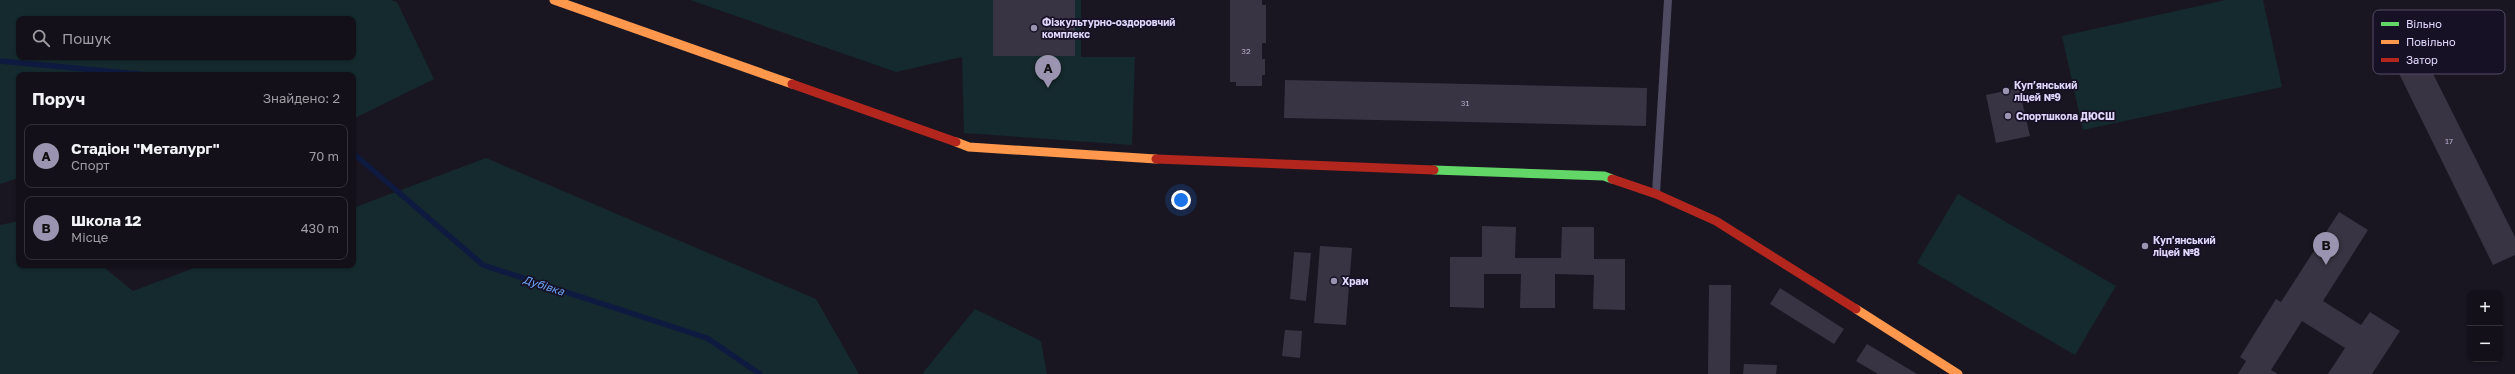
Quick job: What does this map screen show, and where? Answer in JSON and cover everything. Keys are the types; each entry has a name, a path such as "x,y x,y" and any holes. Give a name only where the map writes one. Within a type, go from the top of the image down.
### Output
{"street":[{"path":"554,0 969,147 1104,157 1604,176 1656,194 1716,222 1958,374"}],"lane":[{"path":"1656,194 1668,0"}],"green space":[{"path":"0,0 391,0 397,2 434,79 356,118 356,72 16,72 16,179 0,184"},
{"path":"690,0 1081,0 1081,57 1135,57 1132,145 964,133 962,57 896,72"},
{"path":"2226,0 2263,0 2282,87 2083,130 2062,36"},
{"path":"486,158 816,299 859,374 0,374 0,225 16,222 16,268 105,268 133,291 194,268 356,268 356,207"},
{"path":"1958,194 2116,286 2075,355 1917,263"},
{"path":"975,309 1041,341 1047,374 922,374"}],"building":[{"name":"Фізкультурно-оздоровчий комплекс","path":"993,0 1075,0 1075,56 993,56"},
{"path":"1230,0 1262,0 1262,5 1266,5 1266,43 1262,43 1262,59 1265,59 1265,75 1262,75 1262,86 1236,86 1236,82 1230,82"},
{"path":"2399,74 2433,74 2515,237 2515,255 2493,265"},
{"path":"1285,80 1647,88 1646,126 1284,118"},
{"name":"Спортшкола ДЮСШ","path":"2019,88 2030,136 1996,143 1986,95"},
{"path":"2339,212 2368,230 2323,301 2361,325 2370,312 2400,331 2372,374 2328,374 2345,348 2302,321 2271,370 2278,374 2238,374 2246,361 2240,357 2276,299 2281,302"},
{"path":"1482,226 1516,227 1515,258 1561,258 1562,227 1594,227 1594,259 1625,259 1625,310 1593,309 1594,275 1555,274 1555,308 1520,308 1521,274 1484,274 1484,308 1450,307 1450,257 1482,257"},
{"path":"1320,246 1352,248 1346,325 1314,323"},
{"path":"1294,252 1311,253 1306,301 1290,299"},
{"path":"1709,285 1731,285 1730,374 1708,374"},
{"path":"1780,288 1844,329 1834,344 1770,304"},
{"path":"1285,330 1302,331 1300,358 1282,356"},
{"path":"1867,344 1917,374 1878,374 1856,361"},
{"path":"1744,364 1777,365 1776,374 1743,374"}],"waterway":[{"name":"Дубівка","path":"0,61 116,72"},
{"name":"Дубівка","path":"356,156 483,265 707,338 760,374"}],"traffic: fast":[{"path":"1434,170 1604,176 1612,179"}],"traffic: slow":[{"path":"554,0 792,84"},
{"path":"956,142 969,147 1156,159"},
{"path":"1856,309 1958,374"}],"traffic: jam":[{"path":"792,84 956,142"},
{"path":"1156,159 1434,170"},
{"path":"1612,179 1656,194 1716,221 1856,309"}],"place":[{"name":"Фізкультурно-оздоровчий комплекс","path":"1034,28"},
{"name":"Стадіон \"Металург\"","path":"1048,88"},
{"name":"Куп’янський ліцей №9","path":"2006,91"},
{"name":"Спортшкола ДЮСШ","path":"2008,116"},
{"name":"Куп'янський ліцей №8","path":"2145,246"},
{"name":"Школа 12","path":"2326,265"},
{"name":"Храм","path":"1334,281"}]}
